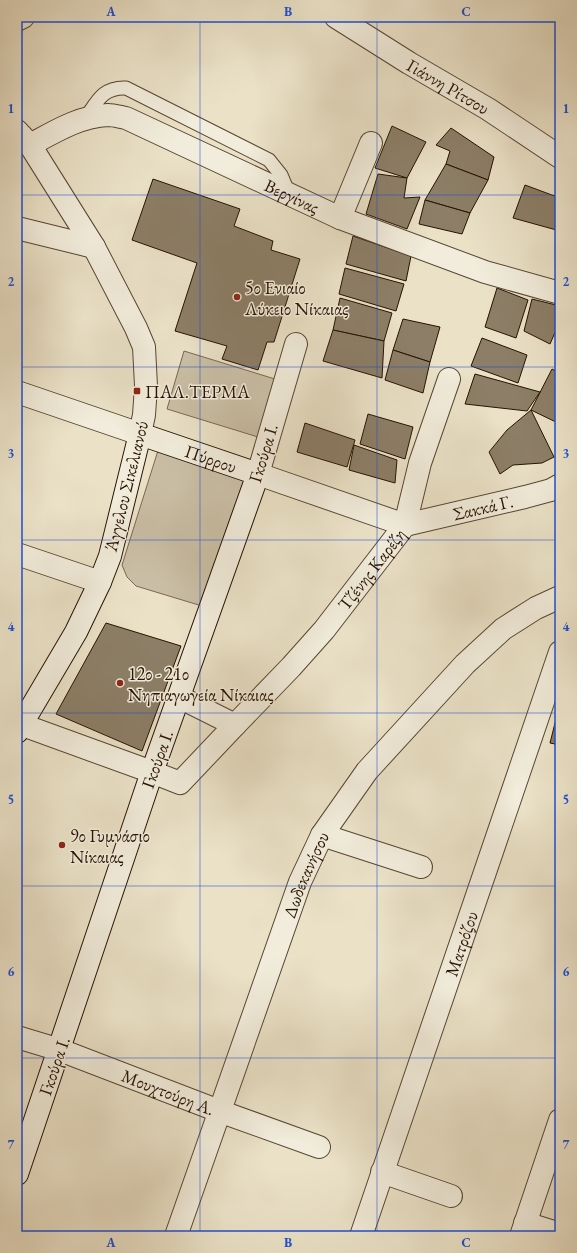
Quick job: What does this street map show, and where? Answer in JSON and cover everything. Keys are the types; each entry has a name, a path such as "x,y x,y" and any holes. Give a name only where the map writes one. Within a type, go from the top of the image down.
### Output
{"street":[{"path":"17,20 23,17"},
{"name":"Γιάννη Ρίτσου","path":"336,17 409,63 488,109 560,157"},
{"name":"Βεργίνας","path":"24,138 57,130 85,119 108,115 126,118 340,218 485,272 560,293"},
{"name":"Άγγελου Σικελιανού","path":"18,727 76,632 100,582 110,556 140,434 144,415 146,386 144,347 136,328 94,247 24,138"},
{"path":"340,218 371,143"},
{"path":"18,233 94,247"},
{"name":"Γκούρα Ι.","path":"17,1174 60,1050 152,772 258,474 296,344"},
{"name":"Τζένης Καρέζη","path":"152,772 180,783 291,667 324,630 405,525 420,463 449,379"},
{"name":"Πύρρου","path":"17,392 405,525"},
{"name":"Σακκά Γ.","path":"405,525 525,497 550,490 560,485"},
{"path":"17,554 100,582"},
{"name":"Δωδεκανήσου","path":"176,1236 300,882 322,835 367,771 465,664 503,629 536,608 560,597"},
{"name":"Ματρόζου","path":"361,1236 560,652"},
{"path":"179,697 235,725"},
{"path":"18,727 152,772"},
{"path":"322,835 421,867"},
{"name":"Μουχτούρη Α.","path":"17,1037 60,1050 219,1111 319,1147"},
{"path":"560,1120 523,1230 560,1234"},
{"path":"382,1172 451,1196"}],"lane":[{"path":"85,119 100,97 108,91 117,88 126,88 268,160 281,175 289,194"}],"shaded area":[{"path":"184,351 275,379 258,437 167,409"},
{"path":"161,441 246,476 202,606 136,586 127,577 122,565"}],"building":[{"path":"392,126 426,142 407,178 375,168"},
{"path":"451,128 494,157 488,180 446,164 450,151 436,145"},
{"path":"446,164 488,180 470,213 425,200"},
{"path":"378,174 407,178 404,198 420,197 407,229 366,214"},
{"name":"5ο Ενιαίο Λύκειο Νίκαιας","path":"153,179 240,209 234,226 273,241 271,250 300,259 274,342 267,342 258,370 222,359 227,346 175,331 197,263 132,240"},
{"path":"525,185 560,198 560,231 513,218"},
{"path":"425,200 470,213 462,234 419,224"},
{"path":"353,236 411,256 406,281 346,264"},
{"path":"345,268 404,284 396,311 339,294"},
{"path":"497,288 528,300 516,338 485,327"},
{"path":"340,298 392,313 384,341 333,330"},
{"path":"532,299 560,306 560,321 550,344 524,331"},
{"path":"403,319 440,327 430,362 393,350"},
{"path":"333,330 384,341 382,378 323,361"},
{"path":"482,338 527,355 518,383 471,366"},
{"path":"393,350 430,362 423,393 385,380"},
{"path":"552,369 560,373 560,424 531,410"},
{"path":"475,374 540,392 527,411 465,404"},
{"path":"531,410 554,457 542,463 513,465 500,474 489,452 507,430"},
{"path":"368,414 413,427 405,459 360,444"},
{"path":"305,423 355,440 347,467 297,452"},
{"path":"354,445 397,460 395,483 349,470"},
{"path":"106,623 181,646 142,751 56,714"},
{"path":"558,711 560,712 560,745 550,743"}],"place":[{"name":"5ο Ενιαίο Λύκειο Νίκαιας","path":"237,297"},
{"name":"ΠΑΛ.ΤΕΡΜΑ","path":"137,391"},
{"name":"12ο - 21ο Νηπιαγωγεία Νίκαιας","path":"120,683"},
{"name":"9ο Γυμνάσιο Νίκαιας","path":"62,845"}]}
